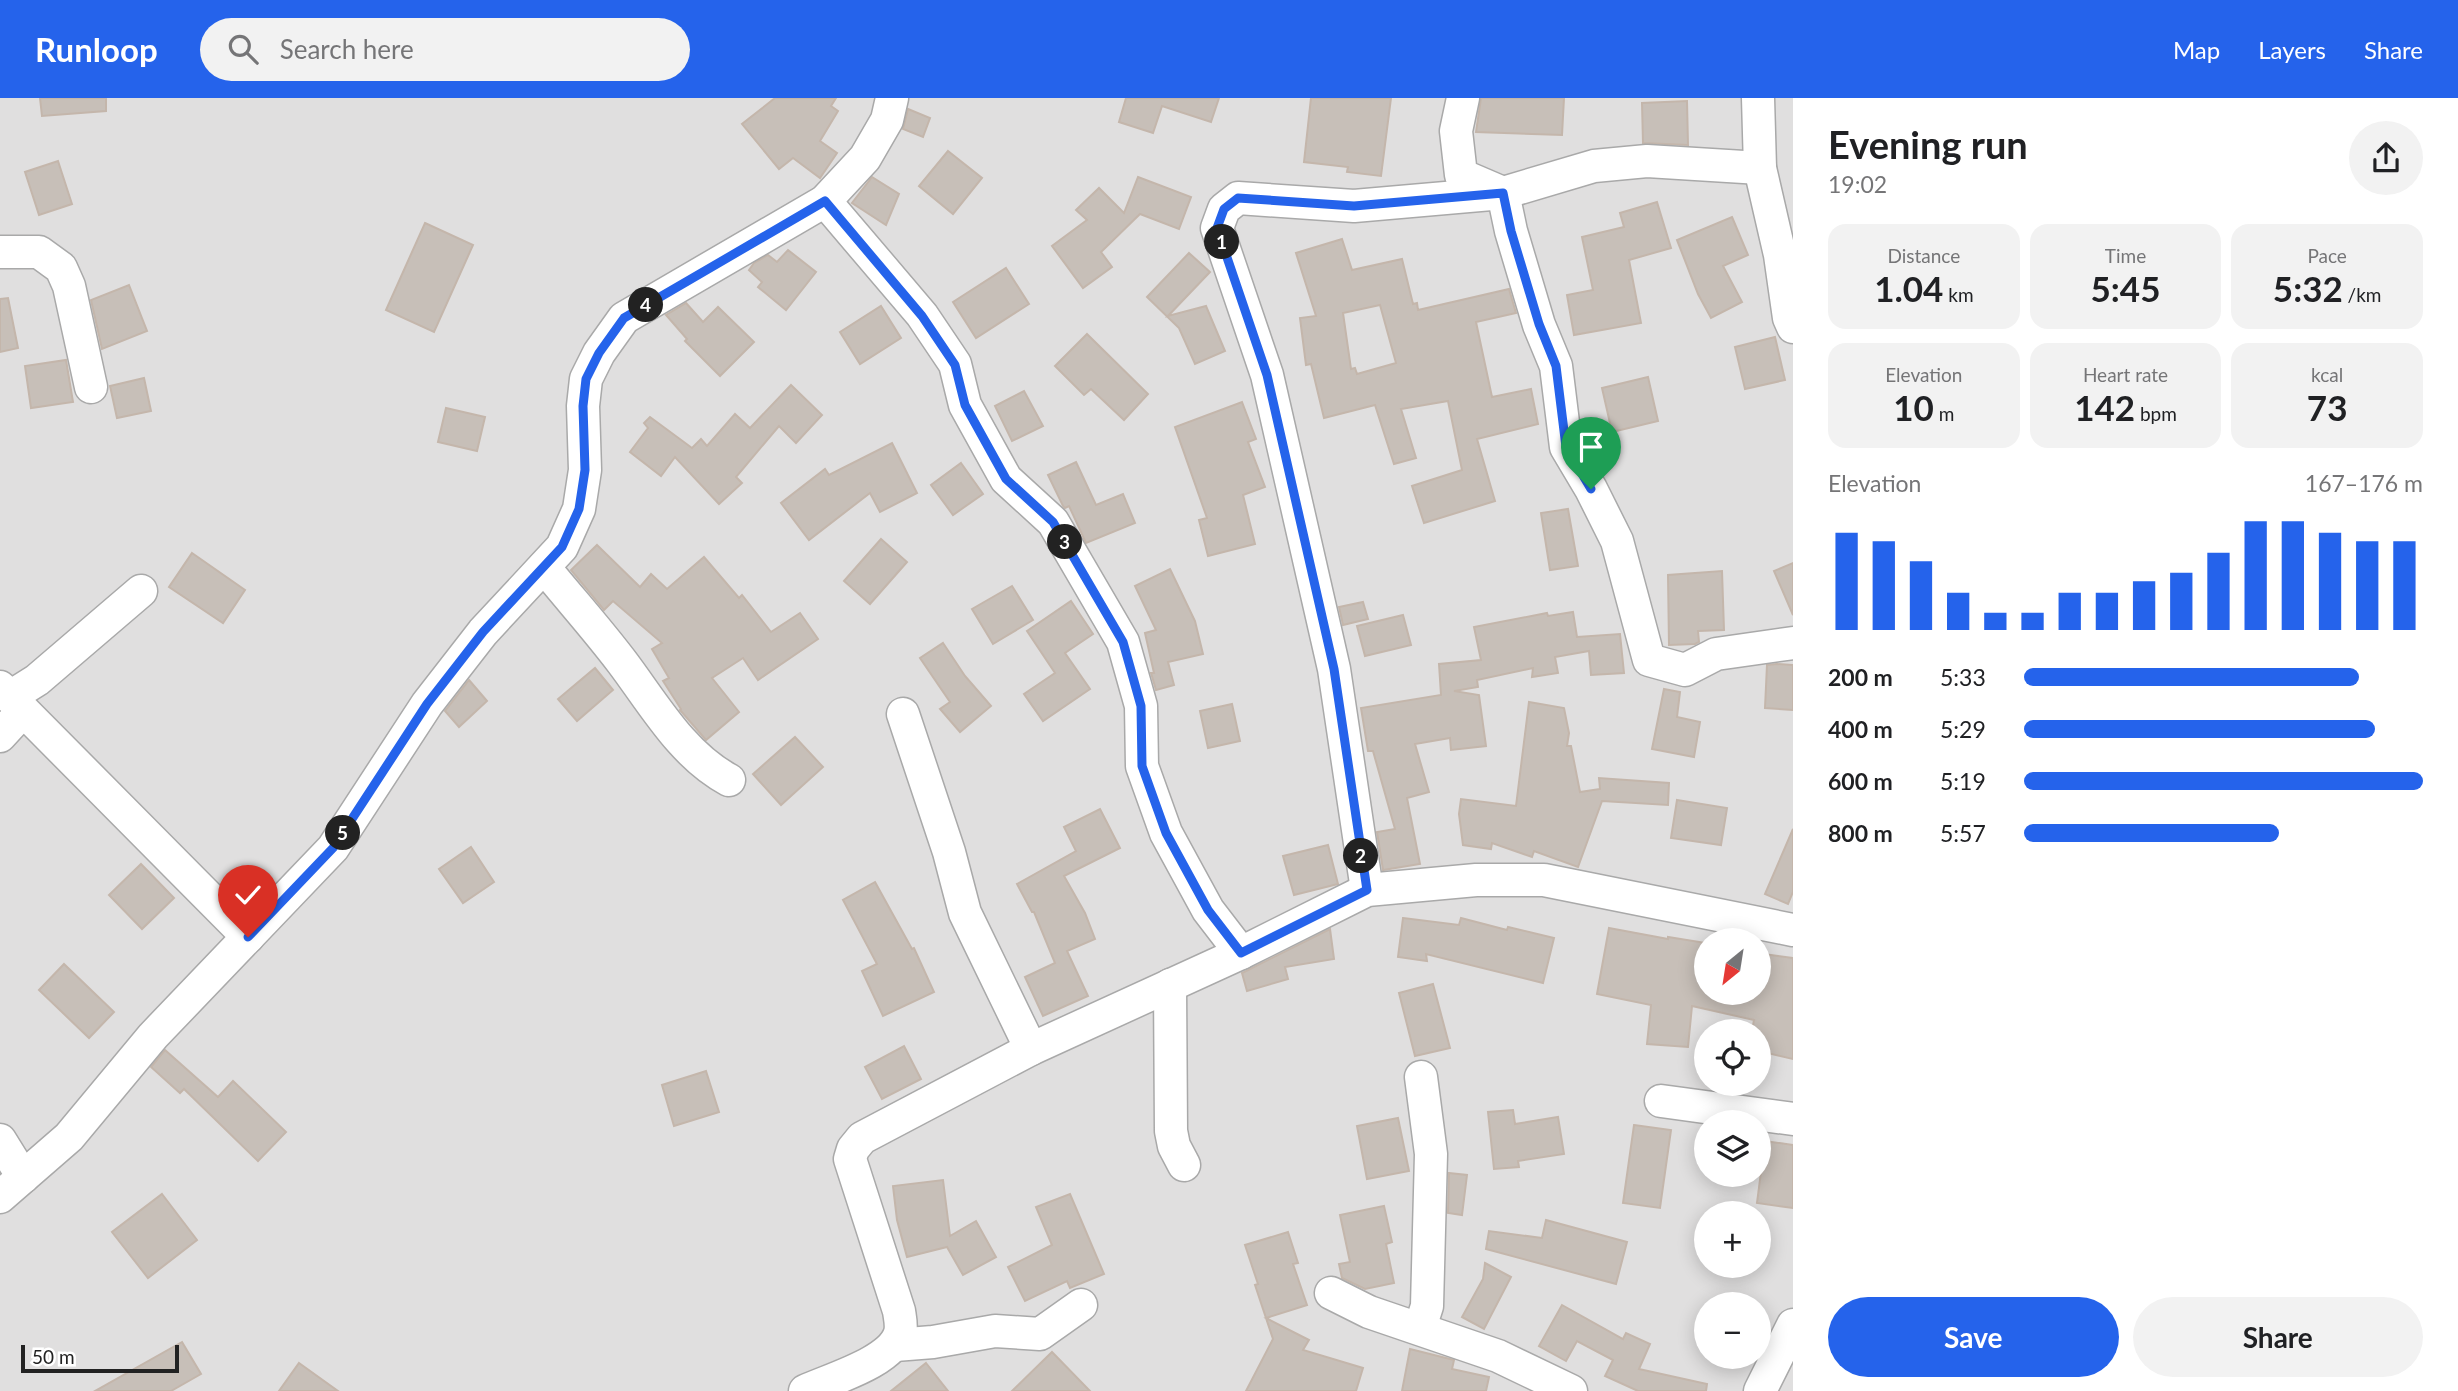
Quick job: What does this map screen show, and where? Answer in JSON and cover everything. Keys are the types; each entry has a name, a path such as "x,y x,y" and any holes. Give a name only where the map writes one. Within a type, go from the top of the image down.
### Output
{"street":[{"path":"0,1140 12,1187 69,1137 153,1036 333,848 435,694 483,632 562,547 579,509 585,470 583,406 586,379 599,353 624,318 825,201 865,158 887,120 892,98"},
{"path":"1463,98 1456,131 1461,175 1503,193"},
{"path":"1758,98 1760,168 1793,327"},
{"path":"1367,890 1334,669 1267,375 1217,228 1224,209 1238,198 1354,206 1503,193 1594,166 1633,162 1760,168"},
{"path":"1503,193 1511,231 1539,324 1556,366 1566,447 1617,541 1649,660 1685,670 1716,654 1793,643"},
{"path":"825,201 922,316 949,355 955,365 965,405 1006,479 1053,522 1123,642 1141,706 1142,766 1166,833 1208,910 1241,953"},
{"path":"0,252 39,252 61,268 69,286 91,387"},
{"path":"544,567 622,662 658,714 710,771 729,780"},
{"path":"0,736 11,698 37,680 141,591"},
{"path":"11,698 248,937"},
{"path":"903,714 948,852 965,914 1031,1049"},
{"path":"805,1391 882,1357 895,1345 901,1331 899,1311 852,1169 850,1159 853,1149 862,1138 1031,1049 1241,953 1367,890 1476,880 1544,880 1793,930"},
{"path":"1170,985 1171,1131 1174,1146 1184,1165"},
{"path":"1420,1328 1427,1306 1431,1154 1421,1077"},
{"path":"1661,1101 1793,1119"},
{"path":"1331,1293 1369,1312 1498,1356 1571,1391"},
{"path":"895,1345 933,1342 995,1331 1040,1334 1081,1305"},
{"path":"1760,1391 1793,1325"}],"shaded area":[{"path":"0,98 1793,98 1793,1391 0,1391"}],"building":[{"path":"40,98 106,98 106,111 42,116"},
{"path":"775,98 836,98 831,106 838,111 820,141 837,153 820,178 793,158 779,169 742,124"},
{"path":"1126,98 1219,98 1211,122 1162,106 1153,133 1119,122"},
{"path":"1311,98 1391,98 1381,176 1347,172 1348,167 1304,162"},
{"path":"1481,98 1564,98 1562,135 1476,132"},
{"path":"1687,101 1688,145 1643,143 1642,103"},
{"path":"908,109 930,118 923,137 903,129"},
{"path":"948,151 982,178 953,214 919,186"},
{"path":"58,161 72,204 39,215 25,172"},
{"path":"872,177 899,194 886,225 852,203"},
{"path":"1138,177 1191,197 1179,229 1140,214 1101,252 1112,267 1083,288 1052,246 1087,220 1076,210 1099,188 1124,213"},
{"path":"1657,202 1671,248 1629,260 1641,323 1574,335 1567,295 1593,290 1582,237 1624,227 1620,213"},
{"path":"1732,217 1748,255 1723,266 1742,302 1711,318 1698,294 1677,240"},
{"path":"425,223 473,245 434,332 386,310"},
{"path":"1342,239 1352,270 1402,259 1413,304 1417,303 1418,310 1509,289 1516,313 1476,322 1492,397 1531,389 1538,424 1477,439 1495,501 1424,523 1412,486 1462,470 1448,401 1401,409 1416,458 1394,464 1375,405 1324,418 1311,364 1306,365 1300,318 1316,316 1296,253","holes":["1380,305 1396,363 1357,374 1355,368 1351,369 1343,313"]},
{"path":"788,250 816,272 786,310 758,287 762,282 749,270 754,263 768,255 777,262"},
{"path":"1189,253 1210,272 1168,316 1206,306 1225,351 1195,364 1179,328 1147,297"},
{"path":"1006,268 1029,304 976,338 953,302"},
{"path":"129,285 147,331 102,349 91,300"},
{"path":"8,298 18,348 0,352 0,299"},
{"path":"686,303 703,322 718,307 754,342 720,376 685,341 687,339 666,315"},
{"path":"881,306 901,338 860,364 840,332"},
{"path":"1087,334 1148,394 1124,420 1091,389 1084,395 1055,366"},
{"path":"1775,337 1785,380 1745,389 1735,347"},
{"path":"66,360 73,402 31,408 25,366"},
{"path":"1648,377 1658,421 1612,432 1602,388"},
{"path":"144,378 151,411 117,418 110,386"},
{"path":"791,385 822,415 796,443 779,426 736,477 742,483 719,504 675,457 661,476 630,452 648,428 644,423 650,417 692,448 701,439 707,446 735,414 750,428"},
{"path":"1024,391 1043,426 1012,441 995,406"},
{"path":"1242,402 1256,439 1248,442 1265,487 1243,495 1255,544 1208,556 1199,520 1207,518 1175,427"},
{"path":"446,408 485,417 477,451 438,442"},
{"path":"892,443 917,493 880,512 870,493 809,540 781,503 825,469 829,475"},
{"path":"1076,462 1096,505 1123,494 1135,523 1086,543 1069,506 1063,506 1048,475"},
{"path":"961,463 983,494 953,515 931,485"},
{"path":"1568,509 1578,566 1550,570 1541,513"},
{"path":"881,539 907,562 870,604 844,581"},
{"path":"597,545 640,587 651,574 667,589 704,557 739,598 742,595 771,632 800,613 818,639 758,680 743,658 712,678 739,712 706,740 680,710 663,681 669,678 652,649 662,643 613,601 604,610 571,570"},
{"path":"192,553 245,590 223,623 169,587"},
{"path":"1793,563 1793,615 1774,571"},
{"path":"1170,569 1195,621 1203,654 1168,662 1174,685 1156,690 1145,633 1156,630 1135,586"},
{"path":"1722,571 1724,630 1698,631 1699,642 1695,644 1669,645 1668,575"},
{"path":"1012,586 1033,620 993,644 972,609"},
{"path":"1071,601 1093,634 1065,653 1090,689 1043,721 1024,694 1055,673 1027,631"},
{"path":"1363,602 1368,619 1343,625 1339,607"},
{"path":"1573,612 1577,637 1620,634 1624,673 1591,675 1589,651 1555,657 1558,673 1532,677 1533,668 1477,680 1478,687 1454,691 1479,695 1486,746 1451,750 1450,738 1415,744 1429,792 1407,798 1420,864 1383,870 1377,832 1395,829 1373,751 1368,751 1361,708 1441,695 1439,664 1481,660 1474,627 1547,613 1548,616"},
{"path":"1403,615 1411,645 1365,656 1357,626"},
{"path":"943,643 965,676 991,706 960,732 940,709 950,702 920,658"},
{"path":"1767,665 1793,665 1793,710 1765,708"},
{"path":"595,668 613,690 577,721 558,699"},
{"path":"469,680 487,701 459,727 445,711"},
{"path":"1664,689 1680,692 1677,717 1700,722 1694,757 1652,749"},
{"path":"1529,702 1564,708 1569,733 1567,746 1571,746 1580,792 1600,789 1599,778 1669,783 1668,805 1602,801 1578,867 1534,851 1532,857 1492,843 1491,849 1463,845 1459,814 1461,799 1516,806"},
{"path":"1232,704 1240,741 1208,748 1200,711"},
{"path":"795,737 823,767 781,805 753,774"},
{"path":"1677,800 1727,808 1721,845 1671,838"},
{"path":"1100,809 1120,848 1064,876 1085,913 1095,939 1067,951 1088,996 1043,1016 1025,977 1055,963 1034,912 1017,884 1076,851 1064,827"},
{"path":"1793,829 1793,892 1788,904 1765,894"},
{"path":"1328,845 1338,884 1294,895 1283,856"},
{"path":"471,847 494,882 463,903 439,869"},
{"path":"141,864 174,898 142,929 109,895"},
{"path":"875,882 912,949 914,948 934,992 883,1016 862,971 877,964 843,900"},
{"path":"1403,918 1459,925 1461,918 1554,938 1543,983 1426,954 1427,961 1398,957"},
{"path":"1609,928 1694,941 1694,1005 1771,1005 1771,955 1793,958 1793,1059 1771,1054 1771,1019 1750,1019 1692,1006 1688,1047 1647,1044 1651,1005 1597,994"},
{"path":"1330,929 1334,959 1285,967 1288,979 1247,991 1242,973"},
{"path":"64,964 114,1012 89,1038 39,990"},
{"path":"1433,984 1450,1048 1415,1056 1399,993"},
{"path":"904,1046 921,1079 882,1099 865,1067"},
{"path":"165,1050 218,1097 233,1081 286,1132 258,1161 184,1089 180,1093 151,1067"},
{"path":"706,1071 719,1112 674,1126 662,1085"},
{"path":"1513,1110 1515,1124 1558,1117 1564,1154 1518,1161 1519,1167 1494,1169 1488,1112"},
{"path":"1398,1118 1409,1171 1367,1179 1357,1126"},
{"path":"1634,1125 1671,1130 1660,1208 1623,1203"},
{"path":"1771,1142 1793,1145 1793,1208 1771,1205 1771,1201 1757,1201 1759,1187 1771,1187"},
{"path":"1449,1173 1467,1175 1462,1215 1448,1213"},
{"path":"943,1180 950,1236 976,1221 996,1257 963,1275 947,1247 907,1257 897,1220 893,1186"},
{"path":"162,1194 197,1240 148,1278 112,1232"},
{"path":"1070,1194 1104,1274 1070,1288 1067,1281 1025,1301 1008,1267 1052,1245 1036,1207"},
{"path":"1384,1206 1392,1242 1386,1244 1394,1283 1365,1289 1342,1278 1339,1264 1350,1262 1340,1215"},
{"path":"1546,1220 1627,1242 1616,1284 1486,1249 1489,1231 1542,1238"},
{"path":"1288,1232 1298,1263 1293,1264 1307,1305 1266,1318 1255,1285 1258,1284 1245,1245"},
{"path":"1485,1263 1511,1277 1484,1329 1462,1317 1483,1279"},
{"path":"1562,1305 1623,1339 1626,1333 1650,1344 1639,1369 1707,1384 1706,1391 1638,1391 1605,1376 1613,1360 1577,1341 1566,1361 1539,1346"},
{"path":"1266,1318 1309,1340 1303,1350 1363,1368 1356,1391 1246,1391 1273,1339"},
{"path":"182,1342 201,1374 171,1391 95,1391"},
{"path":"1410,1349 1454,1360 1452,1369 1489,1377 1486,1391 1402,1391"},
{"path":"1052,1352 1090,1391 1012,1391"},
{"path":"299,1363 338,1391 279,1391"},
{"path":"926,1363 948,1391 891,1391"}],"route":[{"path":"248,937 333,848 427,704 483,632 562,547 579,509 585,470 583,406 586,379 599,353 624,318 825,201 922,316 955,365 965,405 1006,479 1053,522 1123,642 1141,706 1142,766 1166,833 1208,910 1241,953 1367,890 1334,669 1267,375 1217,228 1224,209 1238,198 1354,206 1503,193 1511,231 1539,324 1556,366 1566,447 1591,489"}]}
